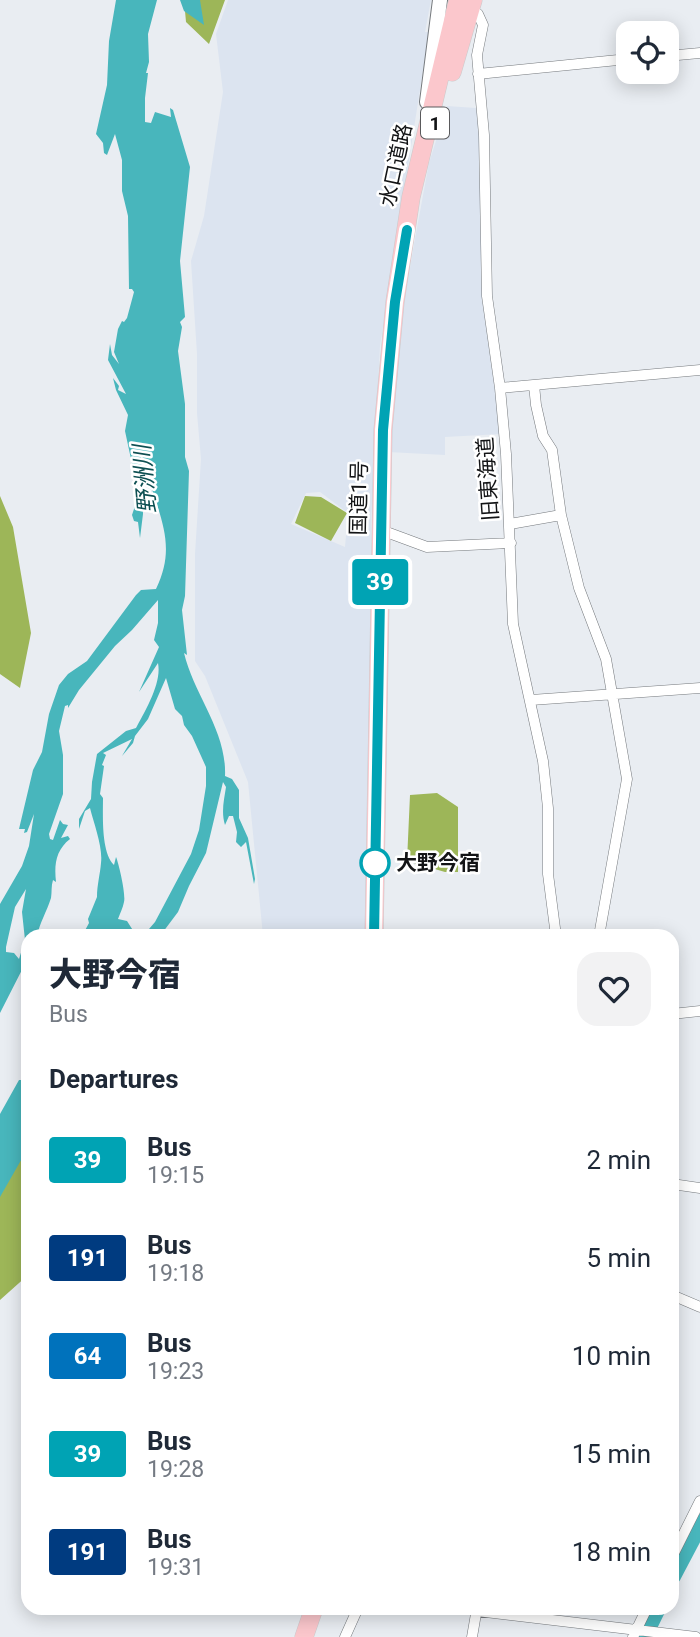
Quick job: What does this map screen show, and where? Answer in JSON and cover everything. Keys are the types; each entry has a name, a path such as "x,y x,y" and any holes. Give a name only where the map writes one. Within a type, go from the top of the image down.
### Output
{"highway":[{"name":"水口道路","path":"407,230 424,135 460,5"},
{"name":"水口道路","path":"407,230 460,5"},
{"name":"国道1号","path":"374,929 383,430 395,302 407,230"},
{"path":"304,1637 312,1615"}],"main road":[{"path":"424,135 460,5"}],"street":[{"name":"旧東海道","path":"460,5 483,25 477,55 484,135 487,296 500,388 510,524 513,624 543,761 548,808 548,874 555,929"},
{"path":"679,55 700,53"},
{"path":"478,74 616,61"},
{"path":"500,388 700,370"},
{"path":"534,385 543,436 552,450 561,515 579,588 606,659 627,779 600,929"},
{"path":"510,524 561,515"},
{"path":"381,530 427,547 510,543"},
{"path":"531,700 700,688"},
{"path":"679,1013 700,1011"},
{"path":"679,1185 700,1188"},
{"path":"679,1298 700,1307"},
{"path":"679,1543 700,1501"},
{"path":"345,1637 355,1615"},
{"path":"472,1637 476,1615"},
{"path":"519,1615 637,1632 696,1637"},
{"path":"637,1632 644,1615"}],"shaded area":[{"path":"228,0 431,0 425,32 429,32 380,346 371,524 368,929 262,929 248,782 205,676 195,661 195,554 201,459 191,261 204,216 223,92 216,34","holes":["320,492 348,513 345,547 291,524 306,493"]},
{"path":"447,106 476,108 481,135 482,299 501,434 445,437 445,455 388,452 397,346 414,244 429,163"}],"green space":[{"path":"184,0 225,0 209,44 186,22"},
{"path":"0,496 13,527 31,633 20,688 0,674"},
{"path":"305,496 321,497 347,513 331,541 295,523"},
{"path":"437,793 458,807 458,872 445,872 407,861 410,795"},
{"path":"21,1131 21,1281 0,1300 0,1179"}],"water":[{"path":"116,0 157,0 148,34 145,122 151,123 155,112 171,117 170,108 173,110 190,167 180,261 185,317 180,322 182,327 178,351 185,404 185,457 189,471 185,596 182,610 187,655 184,653 216,728 225,776 232,779 239,790 239,818 248,838 255,879 254,884 246,842 241,847 236,842 237,832 233,816 229,816 225,825 223,811 226,787 223,782 206,853 178,912 165,929 149,929 191,854 199,830 206,786 206,767 182,716 175,709 166,678 148,719 133,743 122,756 132,739 103,753 106,755 102,765 100,794 103,798 105,843 114,865 116,857 123,887 124,902 118,919 127,921 132,929 86,929 97,897 101,857 90,808 85,811 79,829 79,819 91,799 97,754 126,731 136,728 155,688 158,663 139,692 159,647 154,640 158,623 158,600 115,646 79,690 68,708 68,705 65,706 59,731 63,755 63,794 49,834 53,840 60,820 68,825 61,838 68,836 70,839 57,858 56,882 53,880 51,898 39,929 24,929 22,912 26,889 15,907 6,952 14,953 19,959 21,953 21,972 0,1013 0,904 22,866 29,846 34,814 27,832 24,833 25,829 19,829 33,770 42,752 49,714 59,685 68,674 87,661 141,590 156,589 165,562 163,525 141,454 143,514 140,538 138,522 134,521 132,515 135,506 134,473 125,431 128,415 113,378 119,386 118,390 126,394 108,360 110,344 112,355 119,364 114,352 118,329 127,318 134,292 129,289 128,216 122,191 122,160 115,134 107,155 96,134 107,85 109,41"},
{"path":"180,0 200,0 204,25 184,11"},
{"path":"19,1080 21,1160 0,1197 0,1114"}],"waterway":[{"path":"679,1563 700,1523"},
{"path":"643,1637 654,1615"}],"bus line":[{"name":"39","path":"374,929 383,430 395,302 407,230"}],"place":[{"name":"大野今宿","path":"375,863"}],"water label":[{"name":"野洲川","path":"145,479"}]}
